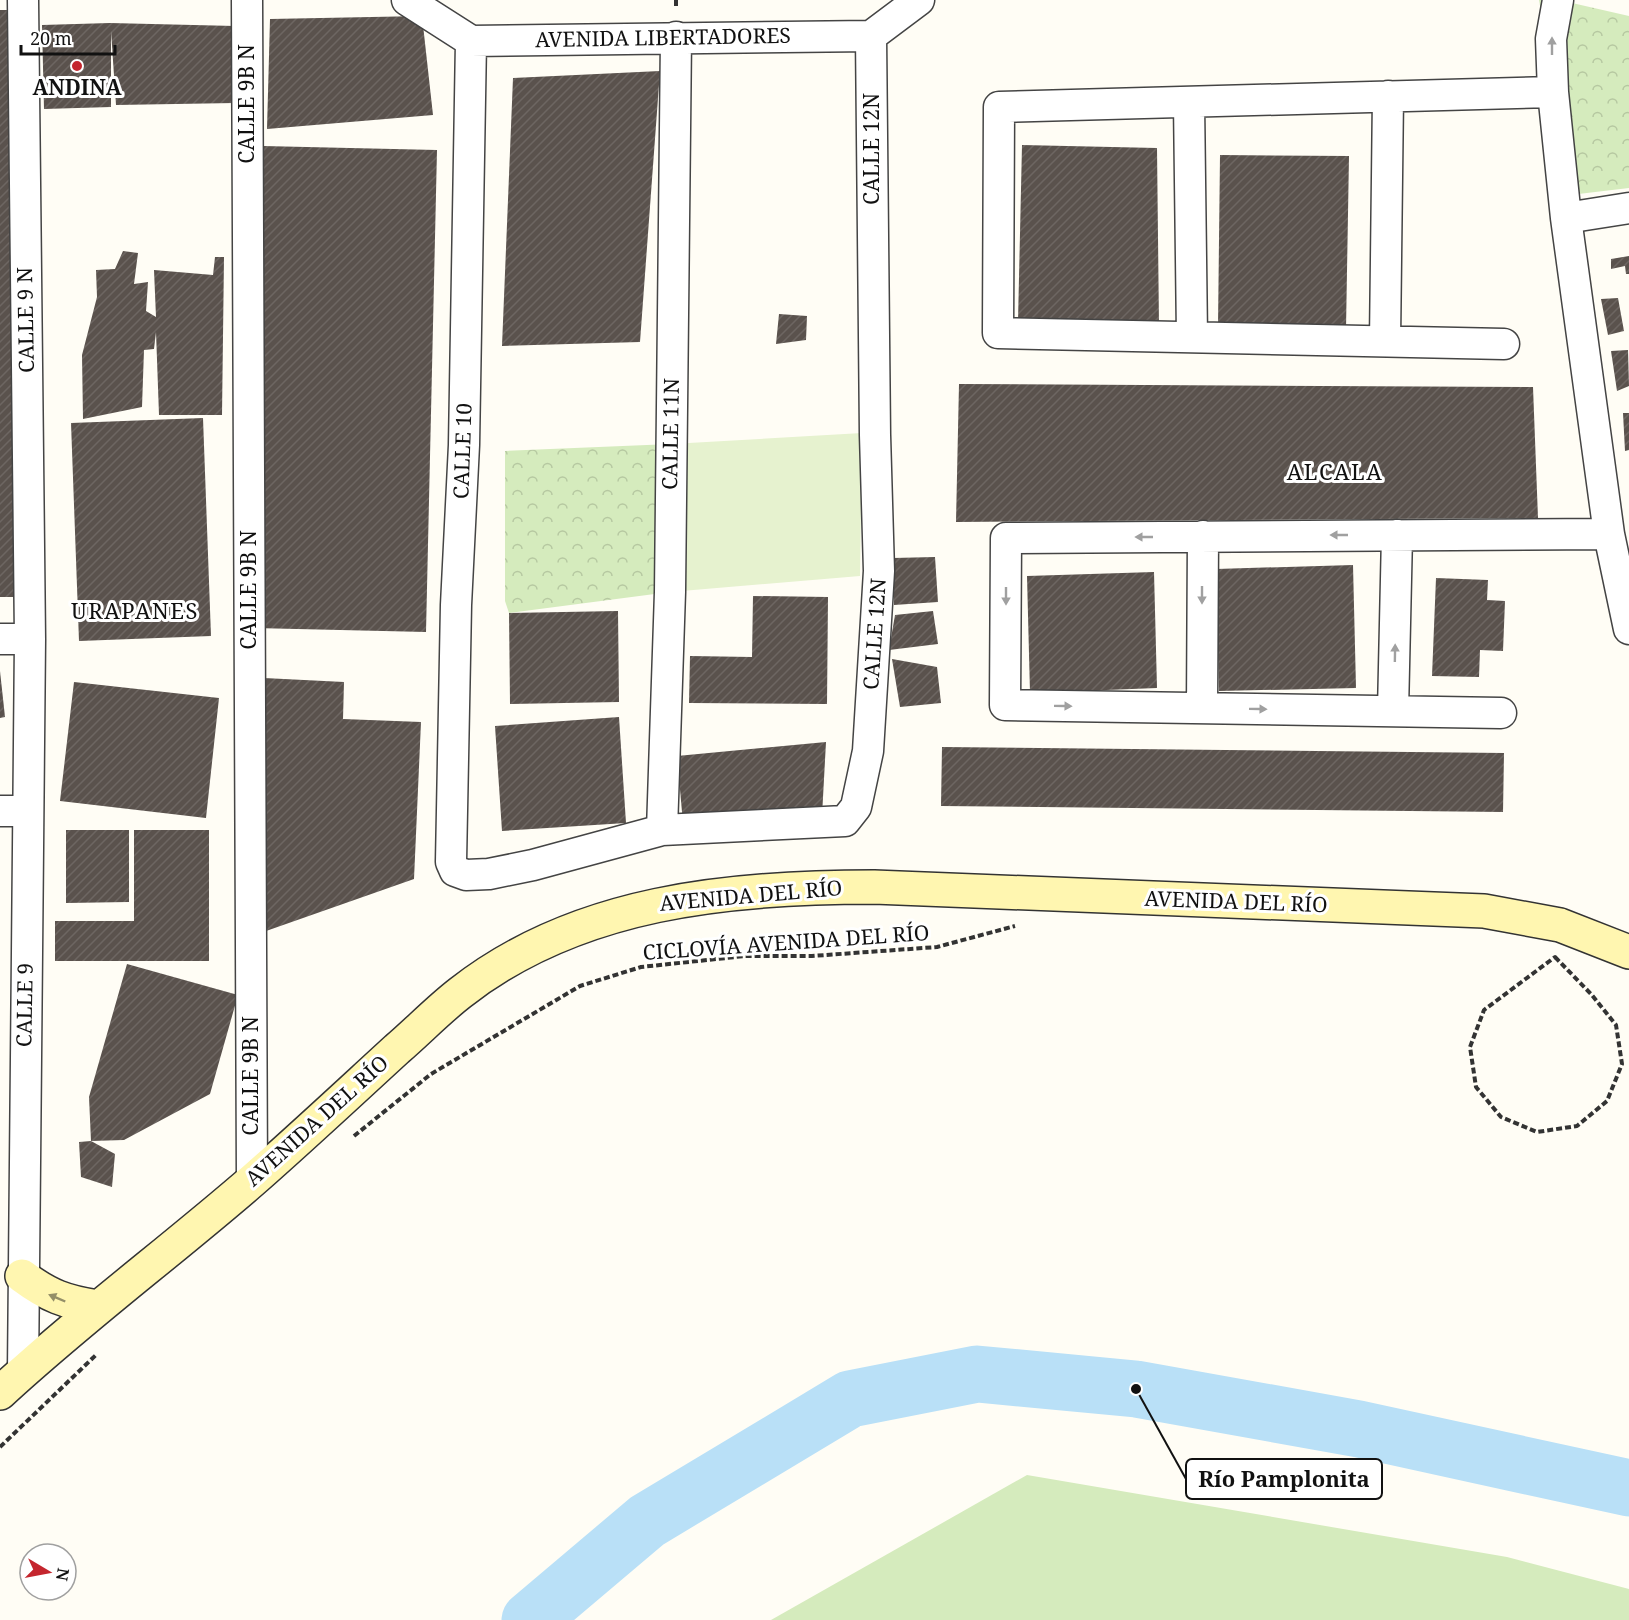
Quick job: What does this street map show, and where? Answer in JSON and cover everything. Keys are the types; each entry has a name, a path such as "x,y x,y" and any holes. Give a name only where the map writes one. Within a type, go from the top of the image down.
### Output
{"main road":[{"name":"AVENIDA DEL RÍO","path":"11,1382 98,1307 252,1181 460,993 519,954 578,928 635,909 692,898 832,887 874,887 1484,911 1560,925 1629,952"},
{"path":"22,1276 43,1292 64,1302 98,1307"}],"street":[{"name":"CALLE 9 N","path":"23,0 30,639"},
{"name":"CALLE 9B N","path":"247,0 252,1181"},
{"path":"407,0 471,41"},
{"path":"871,36 919,0"},
{"path":"1557,0 1551,39 1553,92 1566,218 1609,534 1627,610"},
{"name":"AVENIDA LIBERTADORES","path":"471,41 871,36"},
{"name":"CALLE 12N","path":"451,862 455,871 466,875 489,874 533,866 662,830 731,829 845,821 856,807 868,751 879,571 874,435 871,36"},
{"name":"CALLE 11N","path":"662,830 670,592 676,37"},
{"name":"CALLE 10","path":"451,862 456,605 464,445 471,41"},
{"path":"1504,344 998,333 999,106 1553,92"},
{"path":"1385,341 1388,96"},
{"path":"1189,102 1192,337"},
{"path":"1566,218 1629,208"},
{"path":"1501,713 1005,705 1006,538 1609,534"},
{"path":"1393,711 1397,535"},
{"path":"1202,708 1203,536"},
{"path":"0,639 30,639"},
{"name":"CALLE 9","path":"11,1382 22,1276 13,916 14,811 30,639"}],"path":[{"name":"CICLOVÍA AVENIDA DEL RÍO","path":"350,1140 431,1074 533,1012 590,983 641,967 664,964 745,956 812,956 938,947 1024,924"},
{"path":"1544,954 1555,957 1591,994 1616,1025 1622,1064 1607,1101 1577,1126 1537,1132 1501,1118 1476,1087 1470,1047 1484,1010 1555,957"},
{"path":"0,1447 99,1353"}],"green space":[{"path":"1539,0 1559,0 1629,16 1629,188 1570,195 1554,79"},
{"path":"862,433 860,576 670,592 671,444"},
{"path":"671,444 670,592 509,613 505,601 505,451"},
{"path":"1027,1475 1507,1557 1629,1589 1629,1620 771,1620"}],"building":[{"path":"0,10 13,10 15,597 0,597"},
{"path":"422,16 433,115 267,129 270,19"},
{"path":"110,23 235,26 235,103 116,105 111,31 111,107 44,109 42,25"},
{"path":"660,71 640,342 502,346 513,78"},
{"path":"1022,145 1157,148 1159,326 1018,322"},
{"path":"263,146 437,150 426,632 252,628"},
{"path":"1220,155 1349,156 1346,329 1218,327"},
{"path":"123,251 138,253 134,284 148,282 146,311 156,317 154,270 213,275 215,257 224,257 222,415 159,415 156,332 154,349 144,350 142,407 83,419 82,355 97,297 96,270 115,269"},
{"path":"1629,256 1629,274 1626,274 1625,266 1611,269 1611,259"},
{"path":"1618,298 1624,331 1608,335 1601,299"},
{"path":"779,314 807,316 806,340 776,344"},
{"path":"1628,350 1629,386 1617,391 1611,351"},
{"path":"959,384 1533,387 1538,518 956,522"},
{"path":"1623,413 1629,413 1629,450 1625,451"},
{"path":"203,418 211,636 79,641 71,423"},
{"path":"935,557 938,602 894,605 893,558"},
{"path":"1353,565 1356,688 1219,691 1216,569"},
{"path":"1154,572 1157,688 1030,693 1027,576"},
{"path":"1436,578 1488,580 1487,600 1505,601 1503,651 1480,650 1479,677 1432,676"},
{"path":"753,596 828,597 827,704 689,703 690,656 752,657"},
{"path":"618,611 619,702 510,704 509,613"},
{"path":"933,611 938,644 889,650 895,615"},
{"path":"892,659 937,667 941,703 900,707"},
{"path":"0,671 5,717 0,718"},
{"path":"264,678 344,682 343,719 421,722 414,879 252,936"},
{"path":"74,682 219,698 206,818 60,801"},
{"path":"619,717 626,823 502,831 495,726"},
{"path":"826,742 822,816 683,823 677,756"},
{"path":"942,747 1504,753 1503,812 941,806"},
{"path":"66,830 129,830 129,902 66,903"},
{"path":"134,830 209,830 209,961 55,961 55,921 134,921"},
{"path":"127,964 238,995 210,1094 124,1140 91,1141 89,1097"},
{"path":"91,1141 115,1154 112,1187 81,1177 79,1142"}],"waterway":[{"path":"530,1620 647,1521 850,1399 977,1374 1136,1389 1359,1429 1629,1488"}],"place":[{"name":"ANDINA","path":"77,66"},
{"name":"Río Pamplonita","path":"1136,1389"}],"district":[{"name":"ALCALA","path":"1335,472"},
{"name":"URAPANES","path":"135,611"}]}
